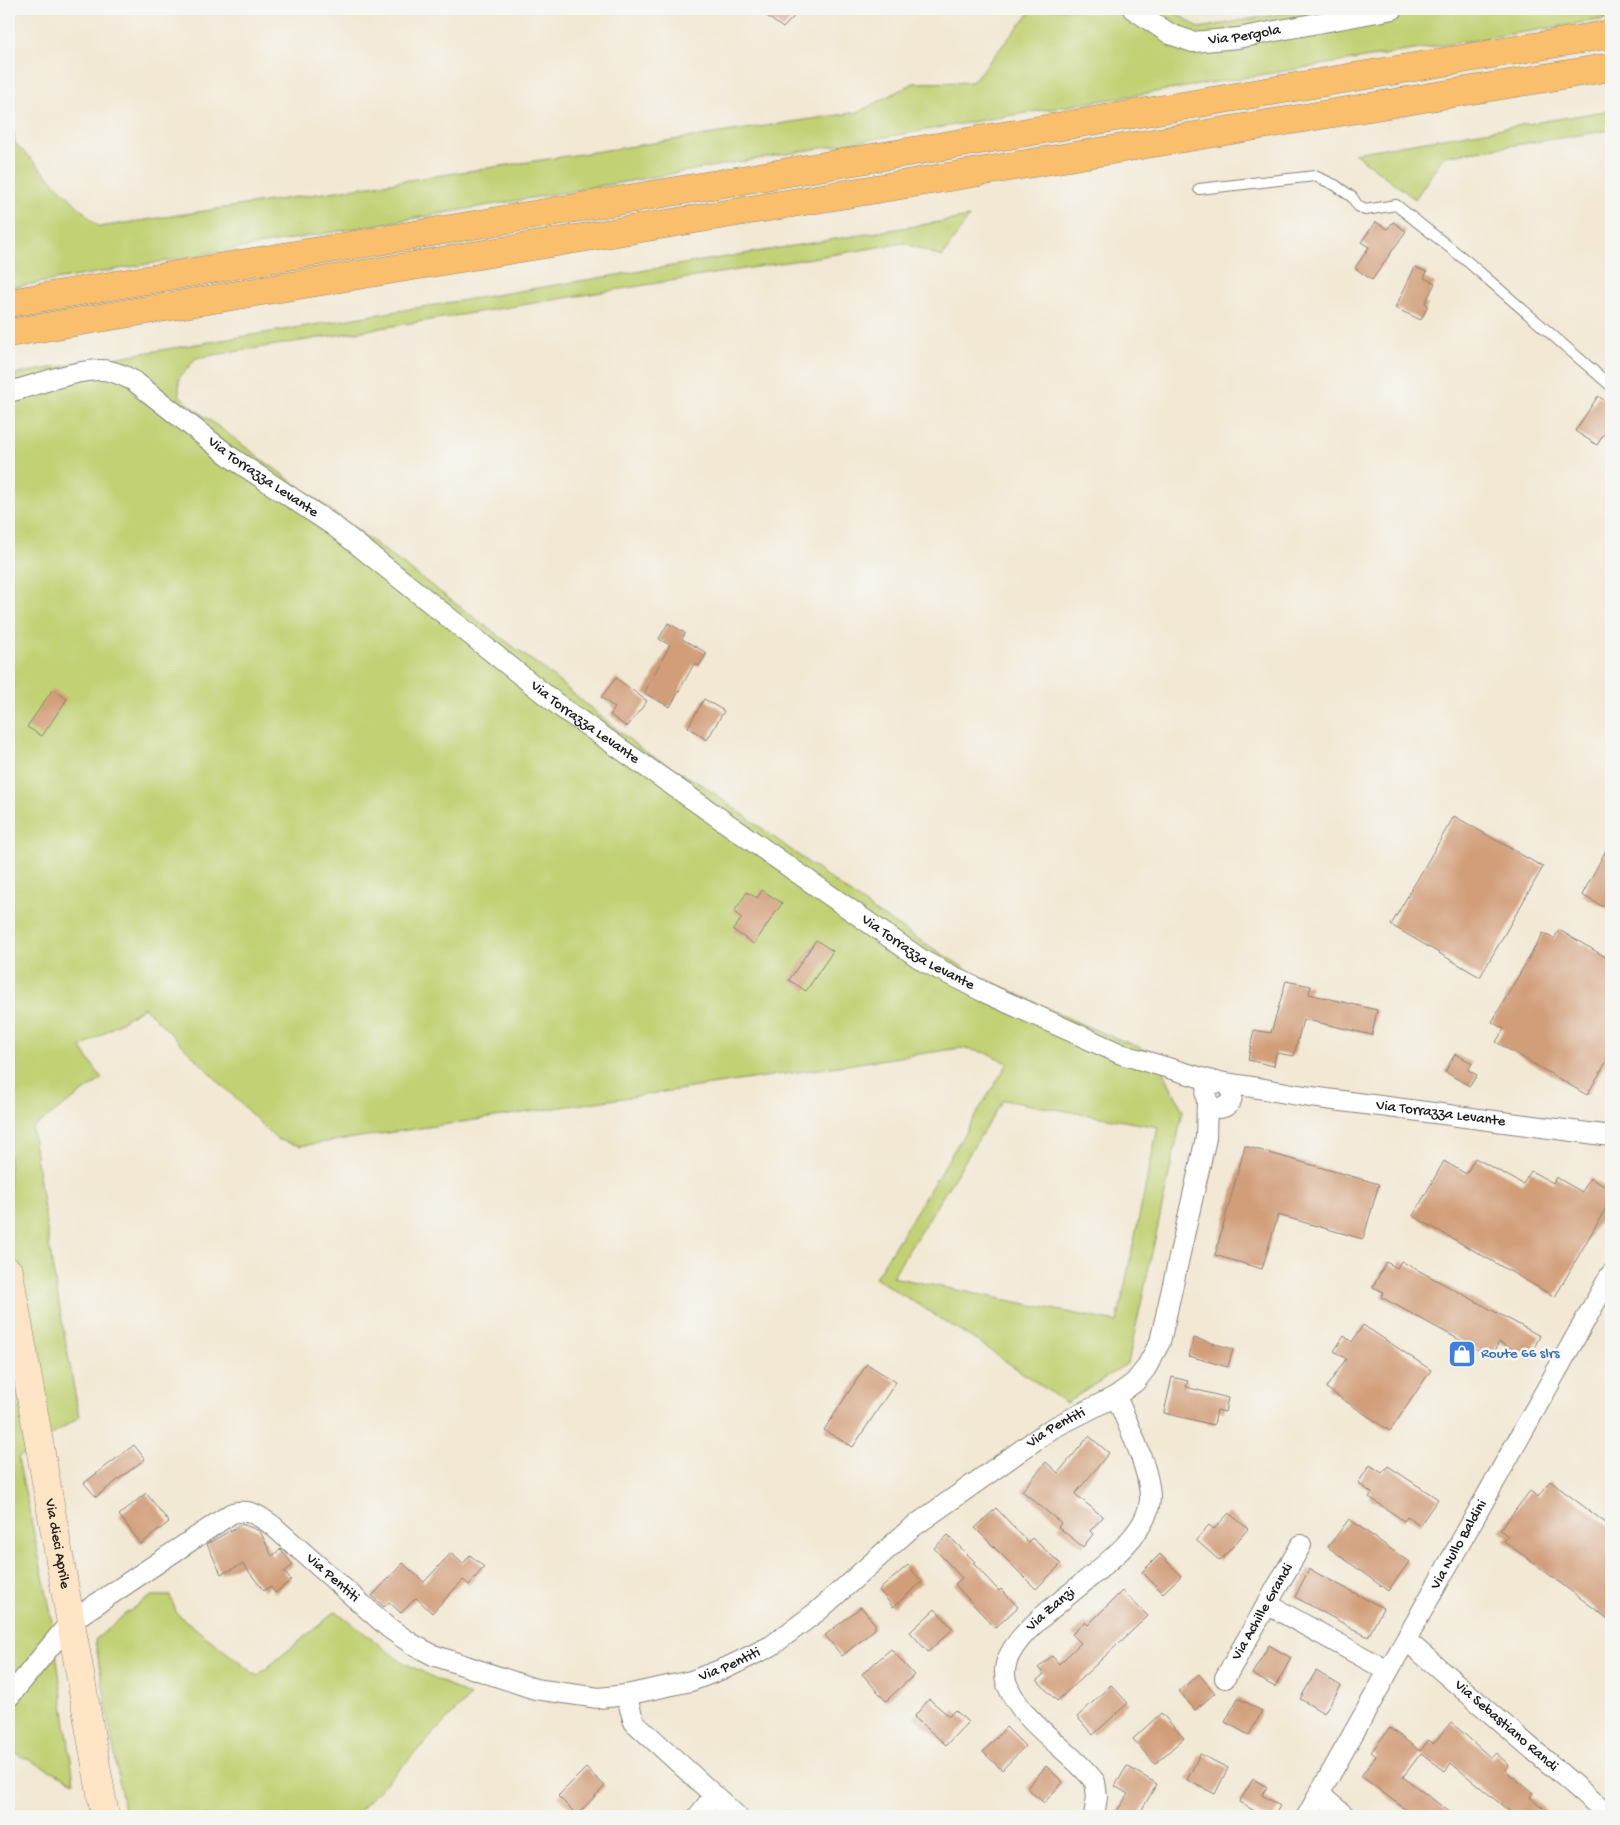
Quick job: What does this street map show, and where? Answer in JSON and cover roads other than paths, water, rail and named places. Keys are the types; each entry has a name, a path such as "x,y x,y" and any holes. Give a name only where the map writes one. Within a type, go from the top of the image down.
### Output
{"highway":[{"path":"9,304 1611,34"},
{"path":"9,333 1611,67"}],"main road":[{"name":"Via dieci Aprile","path":"9,1272 105,1816"}],"street":[{"name":"Via Pergola","path":"1133,9 1170,34 1193,42 1230,39 1393,9"},
{"name":"Via Torrazza Levante","path":"9,392 84,372 102,370 117,373 134,381 232,458 334,526 562,708 925,962 984,992 1121,1054 1182,1072 1218,1095 1270,1091 1611,1136"},
{"name":"Via Pentiti","path":"9,1697 71,1621 232,1513 245,1510 256,1514 273,1526 389,1628 433,1655 534,1689 599,1698 626,1695 691,1681 728,1667 770,1646 818,1611 910,1529 1051,1430 1116,1396 1135,1382 1146,1368 1160,1342 1206,1138 1218,1095"},
{"name":"Via Nullo Baldini","path":"1307,1816 1611,1274"},
{"name":"Via Zanzi","path":"1094,1816 1097,1797 1095,1782 1022,1708 1006,1683 1005,1668 1020,1637 1103,1566 1144,1522 1150,1498 1148,1478 1116,1396"},
{"name":"Via Achille Grandi","path":"1225,1678 1301,1545"},
{"path":"1267,1604 1388,1671"},
{"name":"Via Sebastiano Randi","path":"1406,1640 1603,1810 1603,1816"},
{"path":"626,1695 634,1722 737,1816"},
{"path":"1319,1794 1345,1816"},
{"path":"698,1816 714,1796"}],"lane":[{"path":"1199,189 1315,176 1335,185 1352,197 1358,206 1365,210 1396,205 1468,262 1611,386"}],"place":[{"name":"Route 66 slrs","path":"1462,1354"}]}
